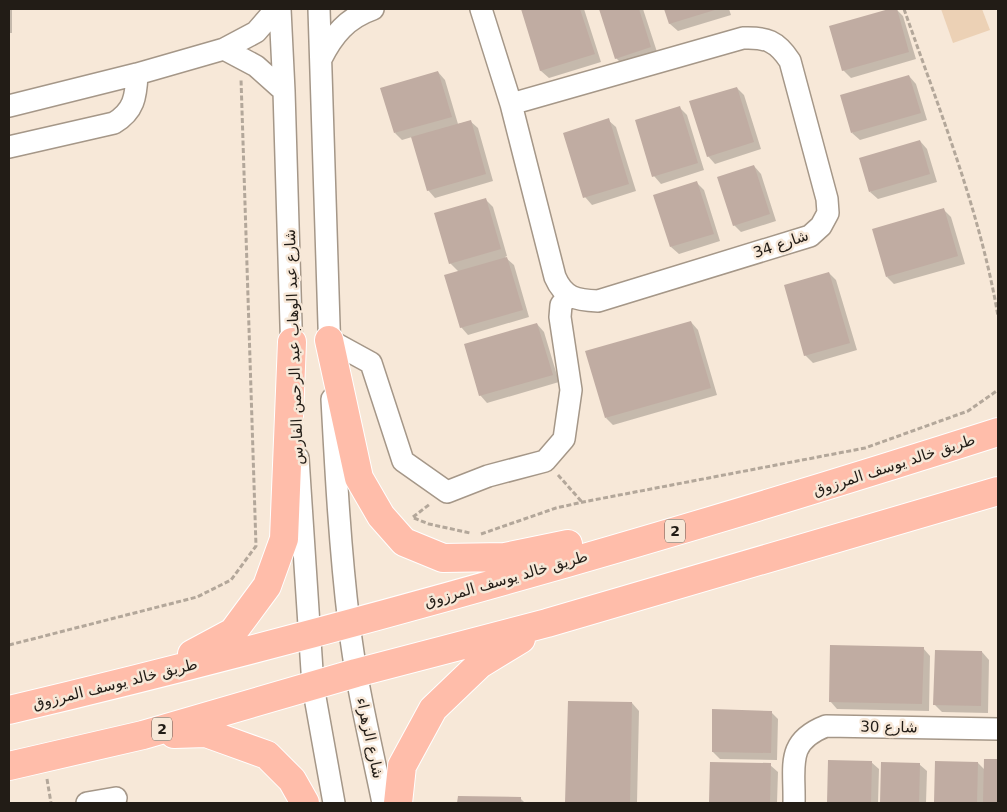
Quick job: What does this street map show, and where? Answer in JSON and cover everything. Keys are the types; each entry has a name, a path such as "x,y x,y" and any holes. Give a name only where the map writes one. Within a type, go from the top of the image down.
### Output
{"main road":[{"path":"329,340 360,478 381,516 404,542 443,558 505,557 771,504"},
{"path":"149,677 233,632 267,586 284,539 292,342"},
{"name":"طريق خالد يوسف المرزوق","path":"9,710 149,677 349,623 771,504 998,432"},
{"name":"2","path":"9,766 143,735 356,673 547,623 998,491"},
{"path":"398,803 402,766 433,709 480,664 547,623"},
{"path":"143,735 206,734 267,755 292,780 305,803"}],"street":[{"path":"9,106 224,50 256,32 278,9"},
{"name":"شارع عبد الوهاب عبد الرحمن الفارس","path":"278,9 284,91 292,342 308,634 314,686"},
{"path":"319,9 329,340 338,512 356,673"},
{"path":"321,60 330,41 343,26 360,14 373,9"},
{"path":"329,340 371,363 403,462 447,492 488,476 545,460 564,439 571,390 560,318 561,305 568,297 560,288 555,277 511,104 481,9"},
{"name":"شارع 34","path":"511,104 743,38 759,37 771,40 782,48 790,61 827,199 828,213 821,226 810,236 598,301 568,297"},
{"path":"224,50 256,66 284,91"},
{"path":"9,147 114,123 132,107 137,74"},
{"path":"288,193 302,202 310,201 324,193"},
{"path":"289,233 303,224 312,224 326,233"},
{"name":"شارع الزهراء","path":"356,673 383,803"},
{"path":"314,686 334,803"},
{"name":"شارع 30","path":"794,803 795,755 798,745 804,737 826,726 998,729"},
{"path":"87,803 116,798"}],"path":[{"path":"904,9 976,222 990,269 998,316"},
{"path":"9,645 197,598 231,580 256,546 241,75"},
{"path":"412,517 428,524 477,535 556,508 865,448 968,411 998,390"},
{"path":"545,460 583,502"}],"shaded area":[{"path":"941,9 982,9 990,30 953,43"}],"building":[{"path":"521,9 580,9 595,54 540,71"},
{"path":"599,9 639,9 651,47 615,59"},
{"path":"664,9 718,9 669,24"},
{"path":"889,9 897,9 909,52 842,71 829,26"},
{"path":"438,71 452,117 394,133 380,88"},
{"path":"909,75 921,113 851,133 840,95"},
{"path":"737,87 754,142 707,157 689,101"},
{"path":"680,106 698,163 652,177 635,120"},
{"path":"609,118 629,184 583,198 563,133"},
{"path":"471,120 486,174 427,191 411,137"},
{"path":"920,140 930,174 869,192 859,158"},
{"path":"754,165 770,214 733,226 717,177"},
{"path":"697,181 714,234 670,247 653,195"},
{"path":"486,198 501,249 449,264 434,213"},
{"path":"944,208 958,256 886,277 872,229"},
{"path":"507,257 523,310 460,328 444,275"},
{"path":"829,272 850,343 804,356 784,285"},
{"path":"691,321 711,388 605,418 585,351"},
{"path":"537,323 553,375 479,396 464,344"},
{"path":"830,645 924,647 922,704 829,702"},
{"path":"935,650 982,651 981,706 933,705"},
{"path":"568,701 632,702 630,803 565,803"},
{"path":"712,709 772,711 771,753 712,752"},
{"path":"984,759 998,759 998,803 983,803"},
{"path":"828,760 872,761 871,803 827,803"},
{"path":"935,761 978,762 977,803 934,803"},
{"path":"710,762 771,763 770,803 709,803"},
{"path":"881,762 920,763 919,803 880,803"},
{"path":"458,796 521,797 521,803 457,803"}]}
